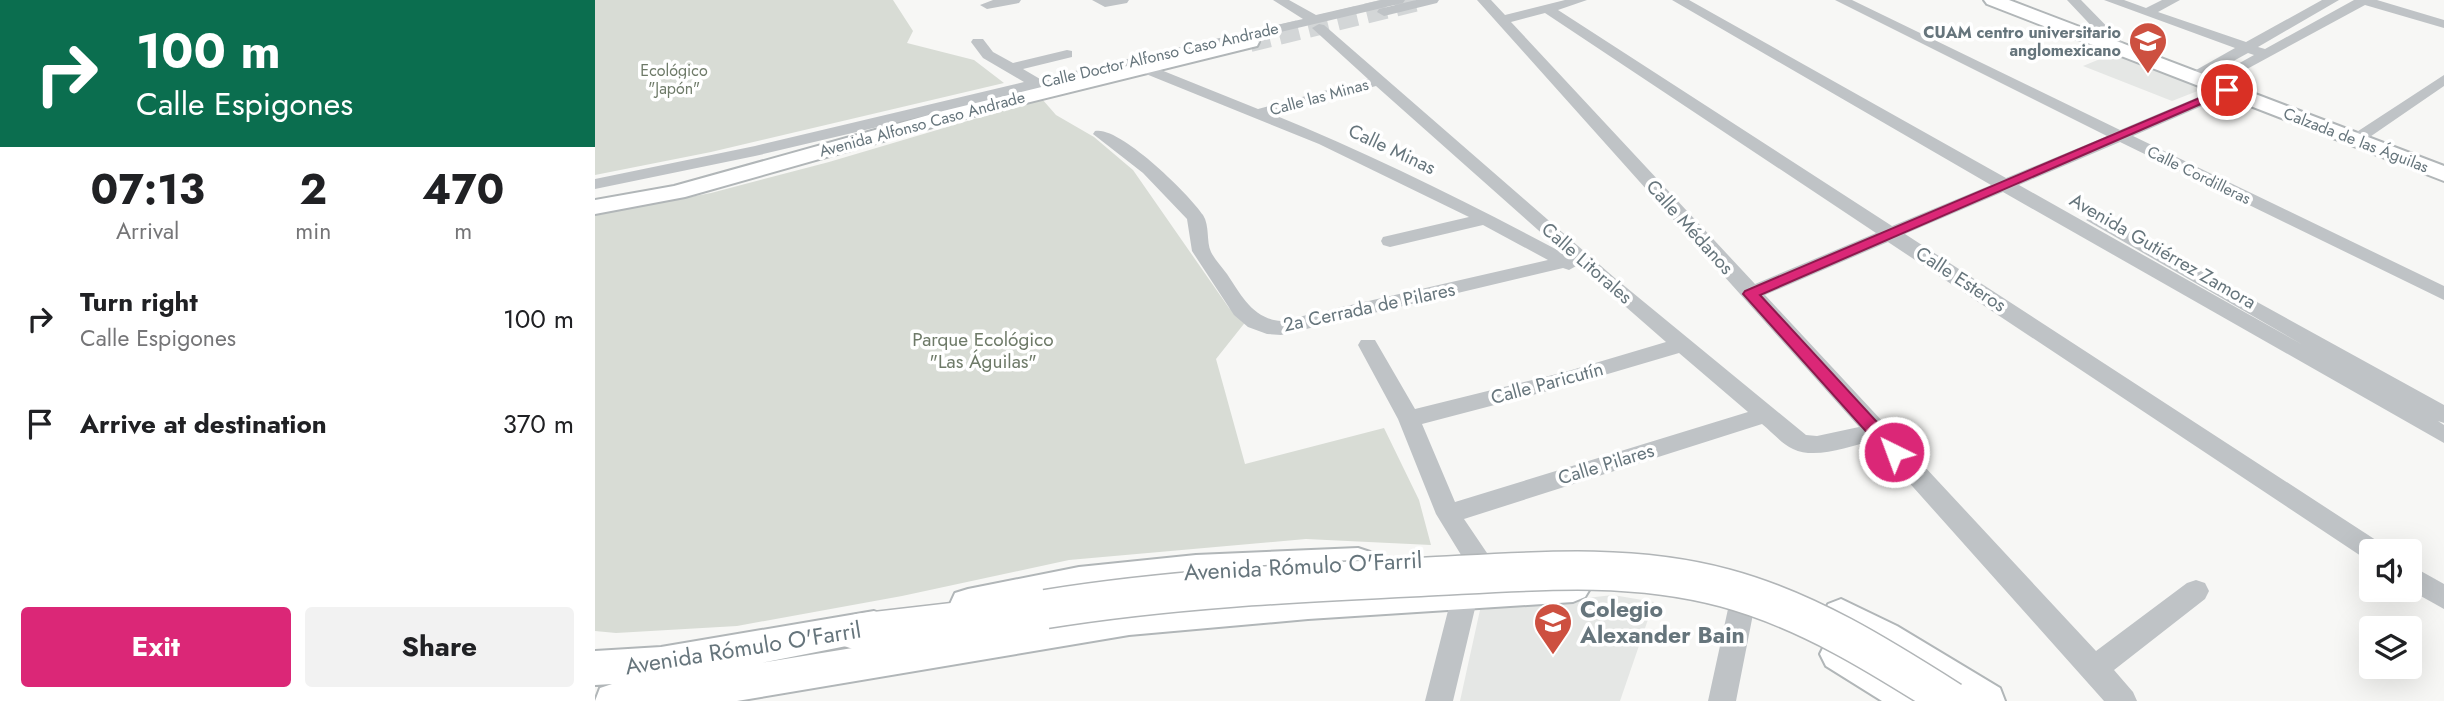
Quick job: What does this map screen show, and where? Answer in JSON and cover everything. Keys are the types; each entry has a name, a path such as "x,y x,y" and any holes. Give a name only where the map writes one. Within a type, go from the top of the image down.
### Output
{"highway":[{"path":"856,632 946,623 1140,594 1240,586 1489,574 1605,571 1640,573 1722,587 1776,604 1866,648 1951,701"}],"main road":[{"name":"Calzada de las Águilas","path":"1993,0 2444,174"},
{"name":"Avenida Alfonso Caso Andrade","path":"595,192 843,132 1249,40 950,114 677,192 595,207"},
{"name":"Avenida Rómulo O'Farril","path":"595,668 661,664 856,632 960,606 1079,582 1250,566 1597,554 1654,559 1722,570 1809,599 1884,637 1986,701"},
{"path":"1457,595 1465,573 1463,560"},
{"name":"Avenida Rómulo O'Farril","path":"614,701 1129,620 1308,604 1588,586 1633,587 1673,592 1741,609 1831,650 1916,701"}],"street":[{"path":"987,5 1014,0"},
{"path":"1099,0 1105,3 1122,0"},
{"name":"Calle Litorales","path":"1280,0 1317,24 1609,283 1684,344 1764,415 1807,445 1876,432"},
{"name":"Calle Doctor Alfonso Caso Andrade","path":"843,132 1036,83 1432,0"},
{"name":"Calle Médanos","path":"1484,0 2123,701"},
{"path":"1503,20 1580,0"},
{"name":"Avenida Gutiérrez Zamora","path":"1679,0 2444,415"},
{"name":"Avenida Gutiérrez Zamora","path":"1700,0 2444,435"},
{"name":"Calle Cordilleras","path":"1842,0 2444,295"},
{"path":"2074,0 2121,49"},
{"path":"2111,0 2265,54"},
{"path":"2147,12 2173,0"},
{"path":"2211,84 2247,47 2332,0"},
{"path":"1751,294 2119,136 2363,0 2444,24"},
{"path":"2392,8 2411,0"},
{"name":"Calle Doctor Alfonso Caso Andrade","path":"677,192 719,186 996,109 1150,71 1393,1"},
{"name":"Calle Esteros","path":"1548,9 2359,542"},
{"path":"978,42 988,55 1036,83"},
{"path":"1011,68 1067,54"},
{"name":"Calle Minas","path":"1150,71 1259,114 1430,189 1609,283"},
{"path":"2355,140 2444,79"},
{"name":"Calle las Minas","path":"1259,114 1379,81"},
{"name":"2a Cerrada de Pilares","path":"1101,134 1149,169 1196,218 1201,251 1208,265 1241,310 1255,322 1267,327 1294,326 1565,262"},
{"path":"595,184 797,143"},
{"path":"1390,241 1486,219"},
{"name":"Calle Paricutín","path":"1409,419 1567,379 1684,344"},
{"path":"1368,345 1409,419 1448,514 1463,560"},
{"name":"Calle Pilares","path":"1448,514 1764,415"},
{"path":"2422,584 2444,598"},
{"path":"2094,669 2196,591"},
{"path":"1439,701 1457,595"},
{"path":"1722,701 1741,609"}],"shaded area":[{"name":"CUAM centro universitario anglomexicano","path":"2122,50 2213,85 2172,101 2083,66"},
{"name":"Colegio Alexander Bain","path":"1613,595 1654,602 1620,701 1460,701 1480,610"}],"green space":[{"name":"Ecológico \"Japón\"","path":"595,0 893,0 913,31 907,43 974,60 1004,83 711,152 595,175"},
{"name":"Parque Ecológico \"Las Águilas\"","path":"1042,99 1056,115 1094,137 1133,170 1229,308 1247,320 1216,359 1245,464 1384,428 1419,500 1431,545 1306,539 1069,560 902,596 737,626 616,633 595,631 595,215 711,193 829,162"}],"tunnel":[{"path":"1250,42 1422,0"}],"place":[{"name":"CUAM centro universitario anglomexicano","path":"2148,75"},
{"name":"Colegio Alexander Bain","path":"1553,656"}],"route":[{"path":"1894,452 1751,294 2227,90"}]}
